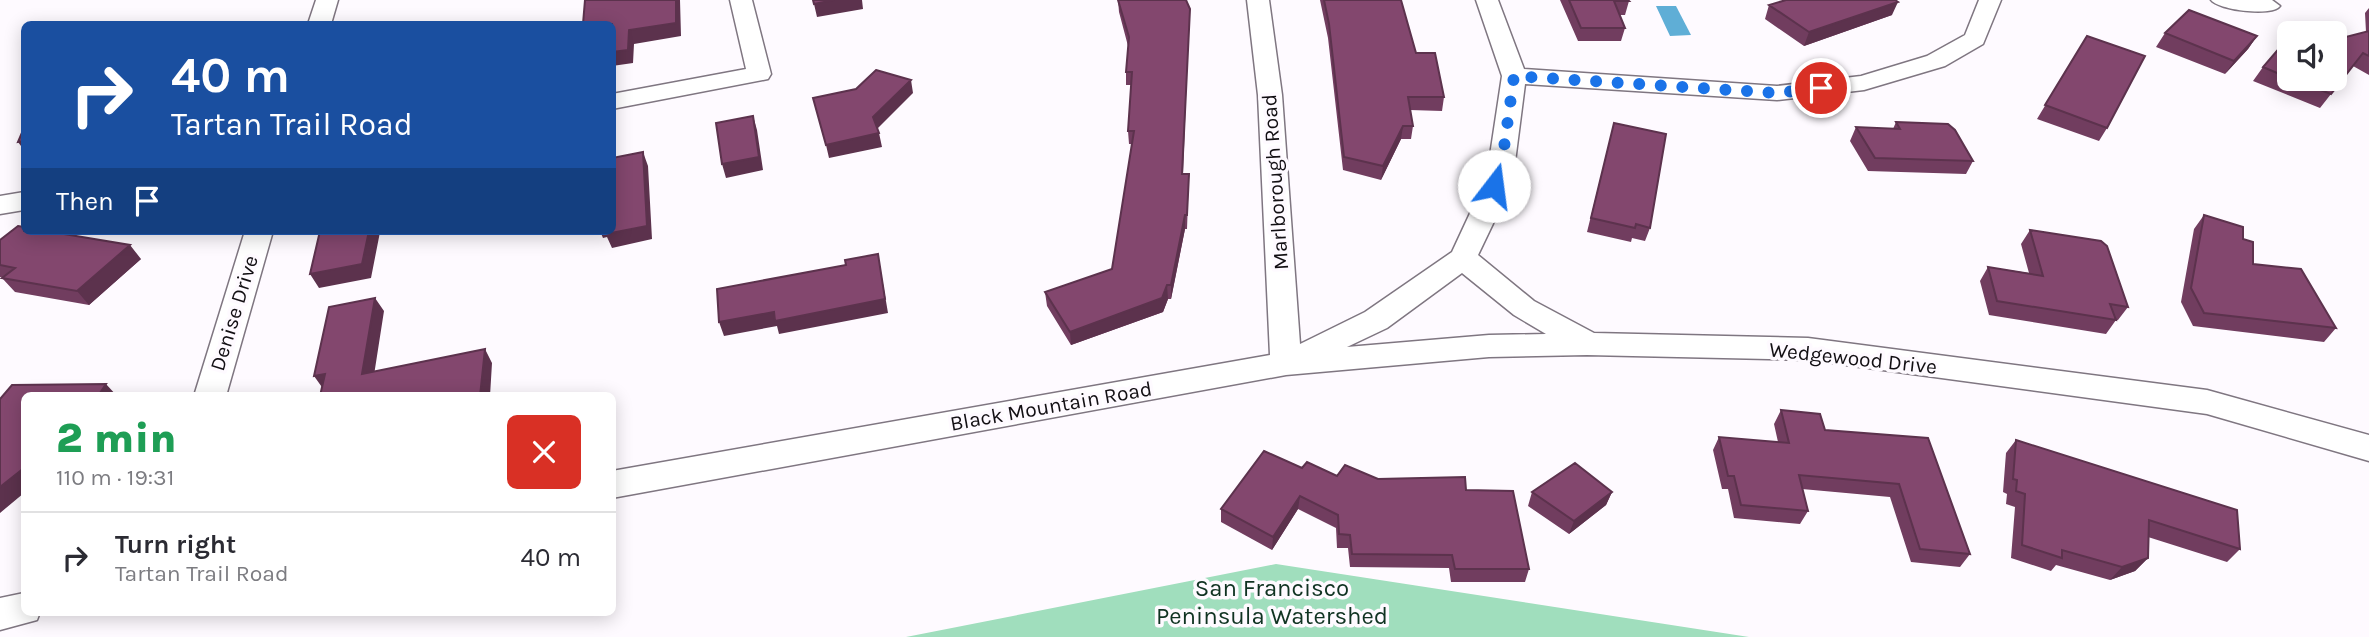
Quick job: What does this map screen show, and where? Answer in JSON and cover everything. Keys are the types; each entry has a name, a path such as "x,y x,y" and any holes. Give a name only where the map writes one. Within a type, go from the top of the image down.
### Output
{"street":[{"path":"321,21 327,0"},
{"path":"616,101 759,74 741,0"},
{"name":"Marlborough Road","path":"1258,0 1269,95 1286,364"},
{"name":"Black Mountain Road","path":"616,484 1286,364 1376,320 1463,258 1486,209 1502,162 1514,76 1487,0"},
{"path":"1514,76 1777,93 1864,83 1936,61 1975,39 1990,0"},
{"path":"2222,0 2269,6"},
{"path":"0,205 21,202"},
{"name":"Denise Drive","path":"211,392 258,235"},
{"path":"1463,258 1524,308 1587,344"},
{"name":"Wedgewood Drive","path":"1286,364 1489,346 1587,344 1808,349 2207,402 2369,448"},
{"path":"0,614 21,610"}],"green space":[{"name":"San Francisco Peninsula Watershed","path":"1276,564 1749,637 906,637"}],"water":[{"path":"1656,6 1676,6 1691,35 1670,36"}],"building":[{"path":"585,0 676,0 676,23 629,30 628,50 616,52 616,21 583,21"},
{"path":"813,0 834,0 814,4"},
{"path":"1118,0 1186,0 1190,9 1182,174 1189,174 1187,215 1171,285 1167,285 1162,298 1070,332 1045,292 1112,269 1134,131 1128,131 1132,72 1126,72 1129,37"},
{"path":"1324,0 1401,0 1416,53 1435,53 1444,97 1408,97 1413,126 1403,126 1383,166 1344,157"},
{"path":"1569,0 1628,0 1614,1 1625,28 1581,28"},
{"path":"1786,0 1898,2 1809,32 1769,5"},
{"path":"2189,10 2257,36 2234,61 2165,33"},
{"path":"2369,31 2369,56 2363,53 2347,74 2347,37"},
{"path":"2087,36 2145,56 2107,128 2045,105"},
{"path":"2277,51 2277,73 2263,67"},
{"path":"876,70 911,80 873,117 879,133 826,145 813,98 856,89"},
{"path":"753,116 759,157 722,164 716,123"},
{"path":"1896,122 1948,124 1955,130 1973,161 1875,158 1856,127 1900,129"},
{"path":"1614,123 1666,134 1650,228 1636,224 1635,228 1591,218"},
{"path":"643,152 647,226 616,232 616,157"},
{"path":"2204,215 2243,227 2243,239 2253,242 2253,264 2301,269 2336,328 2204,313 2191,288"},
{"path":"18,226 21,226 21,235 70,235 130,245 77,291 2,278 15,268 0,265 0,240"},
{"path":"2030,230 2101,241 2107,246 2128,307 2110,304 2116,320 1997,301 1988,267 2043,276"},
{"path":"319,235 368,235 362,264 310,274"},
{"path":"878,254 885,299 775,321 774,312 719,322 717,289 846,265 845,260"},
{"path":"375,298 362,374 485,349 480,392 321,392 325,374 314,376 329,307"},
{"path":"106,384 101,392 21,392 21,470 0,487 0,399 12,385"},
{"path":"1781,410 1820,414 1825,430 1928,438 1970,554 1920,549 1899,484 1799,475 1808,511 1741,505 1734,476 1728,476 1719,437 1789,443"},
{"path":"2016,440 2237,510 2240,549 2149,520 2148,558 2122,567 2062,550 2062,558 2022,545 2025,494 2016,491 2017,480 2013,479"},
{"path":"1264,451 1302,468 1307,462 1337,476 1345,465 1378,479 1465,477 1466,490 1513,491 1529,569 1455,569 1452,555 1352,554 1350,535 1339,534 1338,515 1300,496 1273,537 1221,509"},
{"path":"1575,463 1612,492 1574,521 1532,492"}],"route":[{"path":"1494,186 1502,162 1514,76 1777,93 1821,88"}]}
